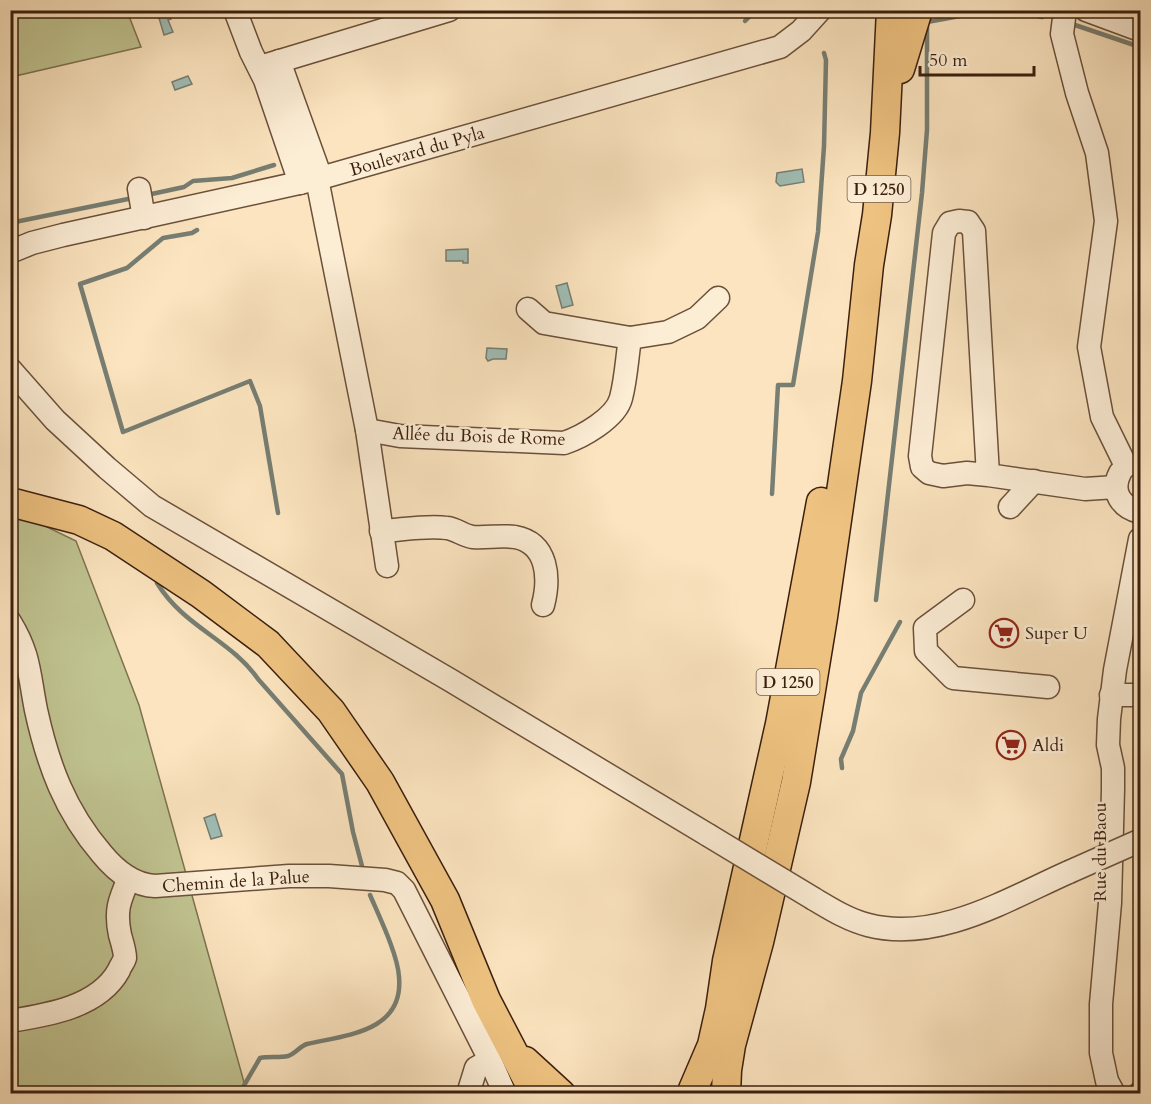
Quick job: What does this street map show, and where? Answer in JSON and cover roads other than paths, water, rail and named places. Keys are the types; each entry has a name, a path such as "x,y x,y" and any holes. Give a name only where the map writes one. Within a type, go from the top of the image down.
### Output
{"main road":[{"name":"D 1250","path":"726,1094 731,1045 759,942 810,705 857,381 868,265 877,215 891,10"},
{"path":"885,123 918,10"},
{"name":"D 1250","path":"691,1094 712,1045 720,1009 727,961 780,724 857,305 868,265"},
{"path":"10,501 79,520 113,537 201,594 268,644 331,711 380,782 445,900 486,1000 500,1052 535,1094"},
{"path":"500,1052 561,1093"}],"street":[{"name":"Allée du Bois de Rome","path":"235,10 251,52 270,64 312,180 367,430 387,566"},
{"path":"270,64 449,10"},
{"path":"780,46 791,27 796,10"},
{"path":"780,46 801,31 820,10"},
{"path":"1065,10 1062,34 1077,93 1097,153 1106,221 1089,347 1102,417 1133,463 1120,471 1116,487 1121,501 1127,507 1140,512"},
{"path":"1086,10 1140,30"},
{"name":"Boulevard du Pyla","path":"56,237 312,180 780,46"},
{"path":"139,189 144,218"},
{"path":"988,475 974,231 968,222 959,221 950,223 944,233 920,456 922,467 929,473 943,476 967,473 1084,489 1116,487"},
{"path":"10,238 29,235 56,237"},
{"path":"10,252 56,237"},
{"path":"10,268 56,237"},
{"path":"528,309 543,322 630,338 668,332 697,318 718,298"},
{"name":"Allée du Bois de Rome","path":"367,430 400,436 564,443 578,438 607,418 621,401 630,338"},
{"path":"10,369 55,420 106,468 152,506 450,680 844,916 884,928 924,929 958,921 1140,841"},
{"path":"10,392 55,420"},
{"path":"1010,507 1034,481"},
{"path":"381,531 447,528 471,537 515,537 529,542 540,552 545,563 547,589 543,604"},
{"name":"Rue du Baou","path":"1114,1094 1107,1081 1101,1053 1104,959 1110,903 1113,789 1113,768 1108,745 1111,695 1140,539"},
{"path":"963,600 925,628 927,651 954,678 1048,687"},
{"name":"Chemin de la Palue","path":"10,622 18,634 29,662 36,708 57,781 83,832 112,867 138,884 155,886 289,876 360,878 397,883 404,890 500,1052 505,1094"},
{"path":"1111,695 1140,695"},
{"path":"10,1022 78,1005 114,979 125,959 117,918 118,903 129,878"},
{"path":"468,1094 476,1068 500,1052"}],"water":[{"path":"170,16 171,19 168,20 173,32 164,35 159,18"},
{"path":"188,76 192,84 175,90 172,82"},
{"path":"802,169 804,182 780,186 776,182 777,173"},
{"path":"468,249 468,263 446,261 446,250"},
{"path":"567,283 573,305 562,308 556,286"},
{"path":"487,348 507,349 506,359 488,361"},
{"path":"215,814 222,836 211,839 204,818"}],"waterway":[{"path":"745,21 756,10"},
{"path":"1014,10 1042,17"},
{"path":"876,600 922,193 927,130 927,22 982,12 1014,10"},
{"path":"1075,25 1140,47"},
{"path":"772,494 778,385 793,385 818,232 824,146 826,60 824,53"},
{"path":"147,195 184,187 193,181 232,178 274,165"},
{"path":"10,223 133,198"},
{"path":"197,230 163,238 127,268 80,284 123,432 250,381 260,406 278,513"},
{"path":"157,583 180,611 247,665 342,774 362,866"},
{"path":"842,768 841,759 853,731 861,693 900,622"},
{"path":"239,1094 260,1058 288,1056 307,1044 370,1028 392,1009 398,995 398,968 388,936 370,895"}],"place":[{"name":"Super U","path":"1004,633"},
{"name":"Aldi","path":"1011,745"}]}
